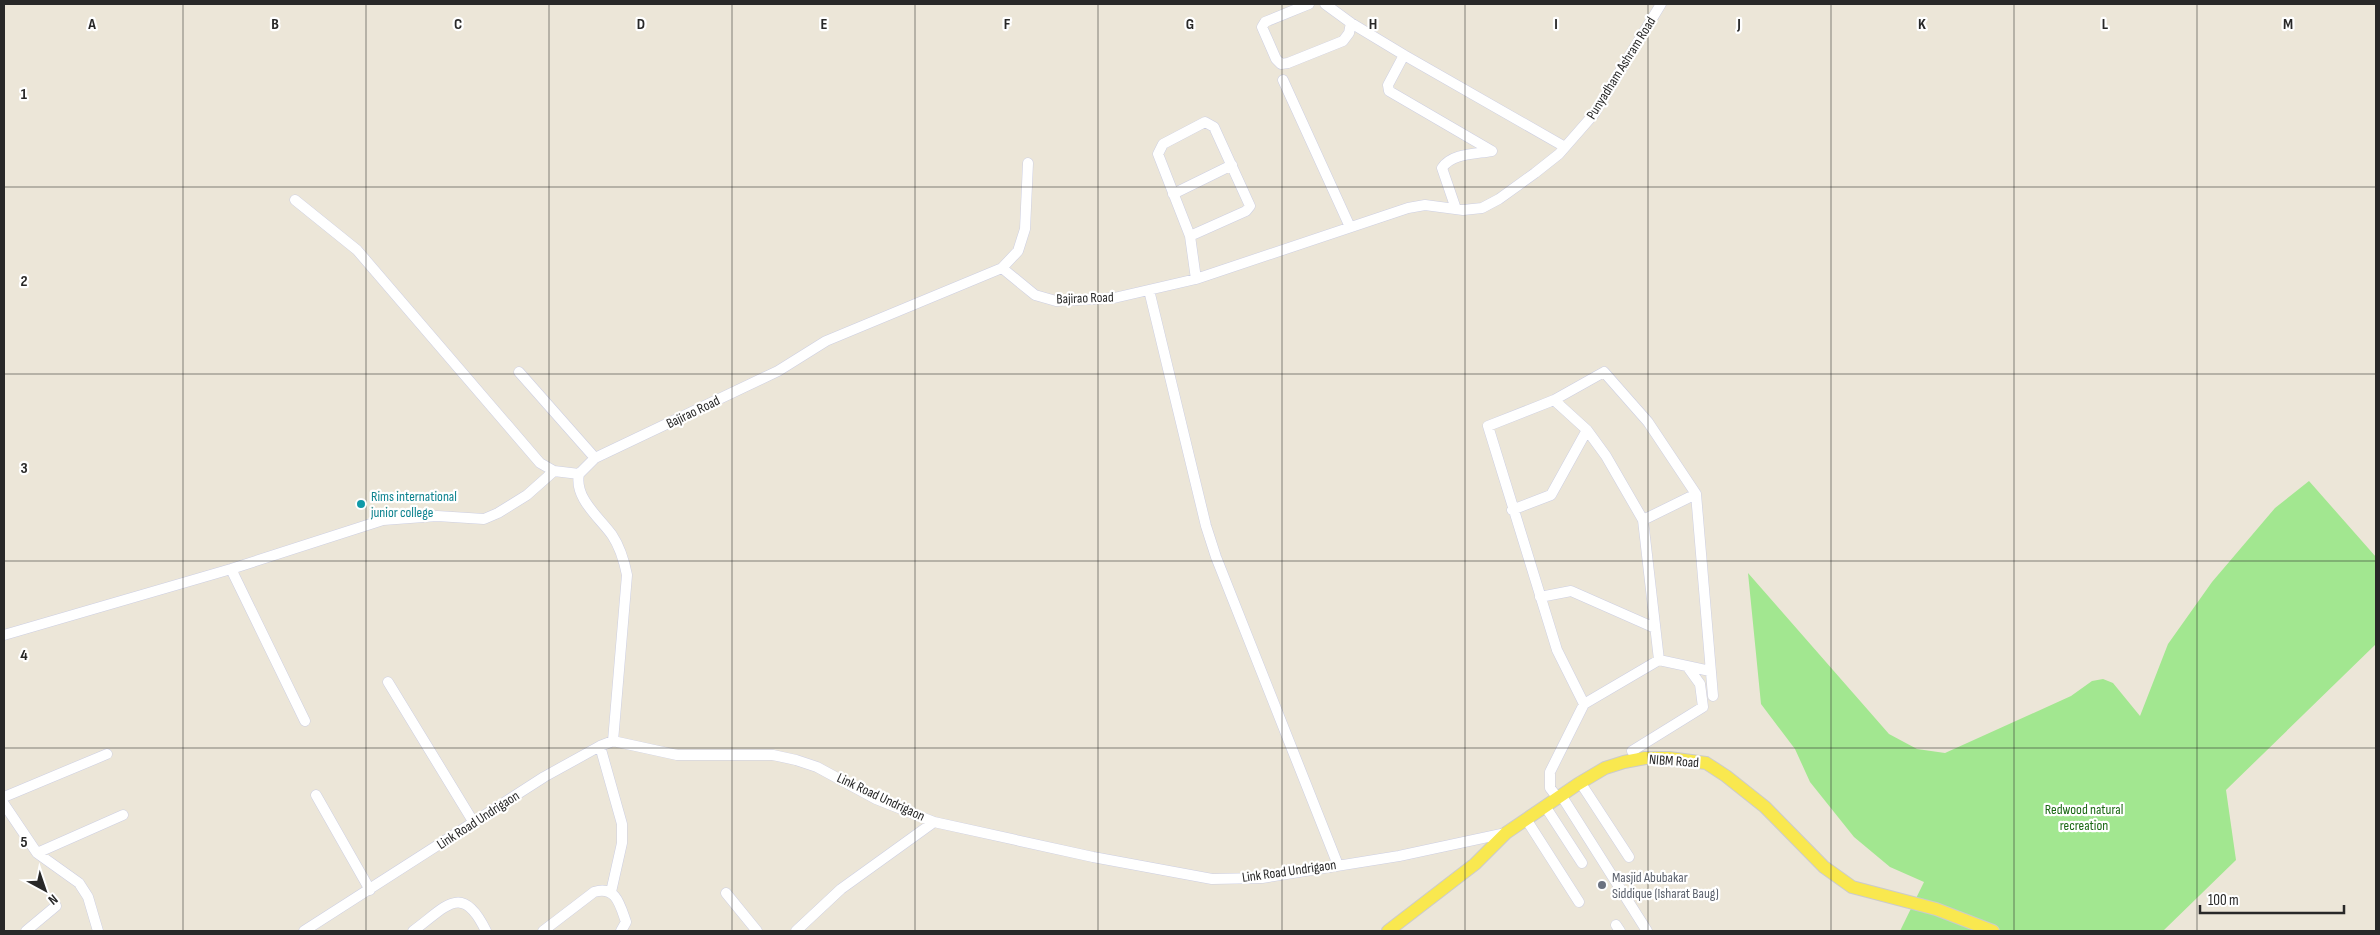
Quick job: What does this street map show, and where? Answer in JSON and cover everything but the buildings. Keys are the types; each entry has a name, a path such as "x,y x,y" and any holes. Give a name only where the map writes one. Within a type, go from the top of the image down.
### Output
{"main road":[{"name":"NIBM Road","path":"1388,931 1476,864 1506,833 1559,796 1605,768 1645,758 1689,759 1706,763 1752,795 1824,867 1852,888 1936,909 1993,931"}],"street":[{"path":"1309,4 1265,22 1262,27 1276,59 1281,64 1288,64 1343,41 1349,32 1351,23"},
{"path":"1326,4 1351,23 1404,55 1565,147"},
{"name":"Punyadham Ashram Road","path":"1536,173 1565,147 1594,114 1661,4"},
{"path":"1404,55 1388,85 1389,92 1492,151 1452,158 1442,168 1456,209"},
{"path":"1283,80 1350,227"},
{"path":"1190,236 1249,208 1249,202 1214,127 1205,122 1160,147 1158,154 1190,236 1196,280"},
{"path":"1002,268 1018,251 1025,229 1028,163"},
{"path":"1173,194 1232,165"},
{"name":"Bajirao Road","path":"579,474 594,458 778,371 826,341 1002,268 1035,295 1056,301 1114,298 1196,280 1408,208 1424,206 1456,209 1482,208 1499,199 1536,173"},
{"path":"295,200 357,250 540,463 554,471 579,474 580,493 612,536 623,555 627,575 613,741"},
{"path":"1149,290 1206,526 1216,557 1338,865"},
{"path":"519,372 594,458"},
{"path":"1584,704 1557,650 1512,510 1488,426 1554,400 1604,372 1648,422 1696,494 1713,696"},
{"path":"1554,400 1587,430 1606,456 1643,520 1659,660"},
{"path":"1512,510 1551,495 1587,430"},
{"path":"4,635 230,569 383,520 437,516 484,519 498,513 527,495 554,471"},
{"path":"1643,520 1696,494"},
{"path":"230,569 305,721"},
{"path":"1540,597 1570,591 1655,628"},
{"path":"1647,931 1559,796 1550,788 1550,772 1584,704 1659,660 1710,671"},
{"path":"1632,751 1703,707 1700,684 1687,666"},
{"path":"388,682 474,823"},
{"name":"Link Road Undrigaon","path":"304,931 544,777 600,746 613,741 677,755 774,755 796,760 817,767 876,799 934,822 1093,857 1212,879 1262,878 1426,851 1506,833"},
{"path":"600,746 622,824 622,843 610,892"},
{"path":"4,797 107,754"},
{"path":"1580,782 1629,857"},
{"path":"316,795 370,890"},
{"path":"4,804 37,854 79,883 88,897 98,931"},
{"path":"1545,806 1582,863"},
{"path":"37,854 123,815"},
{"path":"1526,819 1579,902"},
{"path":"796,931 841,889 934,822"},
{"path":"543,931 594,892 603,889 610,892 619,902 626,922 621,931"},
{"path":"726,893 757,931"},
{"path":"413,931 450,904 458,901 468,904 478,914 486,931"},
{"path":"26,931 56,906"}],"green space":[{"name":"Redwood natural recreation","path":"2309,481 2376,557 2376,644 2226,790 2236,860 2163,931 1900,931 1924,882 1890,867 1854,837 1810,782 1795,749 1761,704 1748,573 1889,734 1917,749 1945,753 2071,696 2092,681 2103,679 2113,683 2140,716 2168,644 2212,582 2275,508"}],"place":[{"name":"Rims international junior college","path":"361,504"},
{"name":"Masjid Abubakar Siddique (Isharat Baug)","path":"1602,885"}]}
